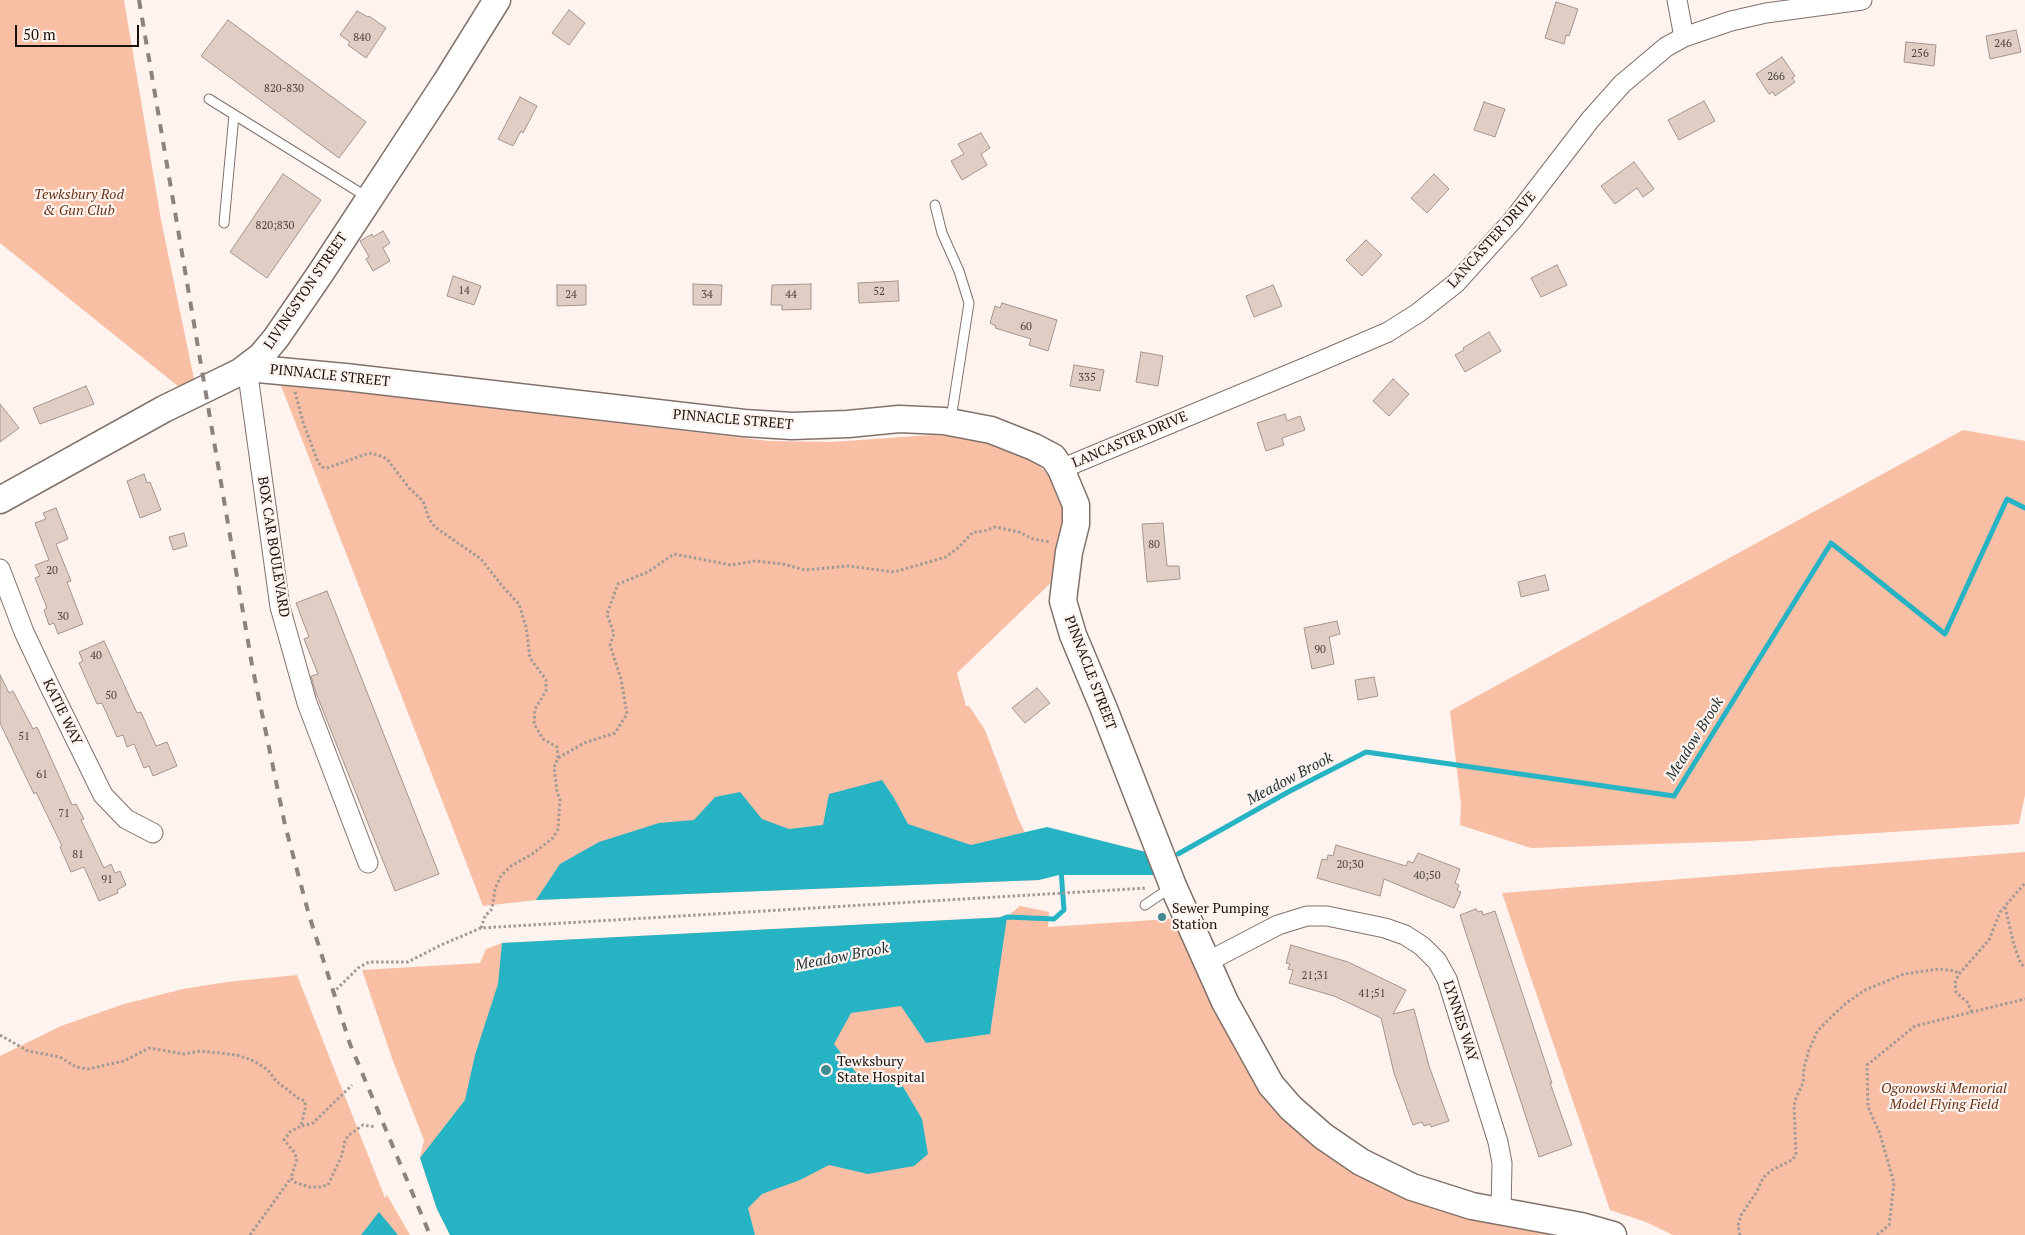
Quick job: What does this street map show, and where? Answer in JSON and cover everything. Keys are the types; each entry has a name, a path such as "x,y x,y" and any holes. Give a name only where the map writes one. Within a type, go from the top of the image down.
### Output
{"street":[{"name":"LIVINGSTON STREET","path":"0,500 140,422 247,368 261,356 276,338 370,198 497,0"},
{"path":"1677,0 1684,37"},
{"name":"LANCASTER DRIVE","path":"1062,469 1388,332 1418,313 1456,283 1513,220 1590,120 1622,84 1666,47 1684,37 1766,13 1862,0"},
{"name":"PINNACLE STREET","path":"247,368 744,423 802,426 899,419 951,422 991,430 1034,447 1053,457 1062,469 1076,505 1076,524 1070,546 1063,601 1073,635 1173,886 1225,1002 1271,1085 1291,1108 1317,1130 1361,1162 1412,1186 1472,1206 1581,1226 1613,1235"},
{"name":"BOX CAR BOULEVARD","path":"247,368 280,607 307,703 368,863"},
{"name":"KATIE WAY","path":"0,569 24,632 103,795 126,819 153,833"},
{"name":"LYNNES WAY","path":"1207,962 1287,921 1317,915 1338,917 1395,931 1422,946 1436,961 1447,979 1498,1142 1502,1163 1500,1212"}],"lane":[{"path":"209,99 370,198"},
{"path":"224,223 234,114"},
{"path":"935,205 942,233 959,271 969,303 951,422"},
{"path":"1145,905 1173,886"}],"path":[{"path":"290,372 303,422 320,465 327,468 369,453 387,459 410,489 423,501 435,527 481,559 519,604 526,627 530,658 546,680 546,691 535,709 534,724 543,739 557,747 558,758 554,767 560,800 558,829 553,838 512,866 501,876 492,909 485,916 481,928"},
{"path":"558,758 584,743 615,733 626,714 621,679 610,645 614,634 607,614 618,584 648,572 674,554 731,565 755,561 783,564 805,570 848,566 894,572 946,556 959,547 973,532 995,527 1019,532 1033,539 1070,546"},
{"path":"1972,1012 1967,1002 1956,992 1959,974 1989,940 1995,922 2025,883"},
{"path":"333,993 358,968 369,962 408,962 481,928 1173,886"},
{"path":"2005,907 2014,944 2021,964 2025,968"},
{"path":"1740,1235 1738,1226 1740,1215 1764,1178 1772,1170 1792,1160 1796,1155 1794,1114 1796,1098 1803,1083 1805,1058 1818,1032 1826,1022 1845,1004 1865,990 1904,974 1939,969 1956,971 1959,974"},
{"path":"1877,1235 1889,1225 1894,1183 1880,1134 1868,1106 1867,1065 1915,1026 2025,999"},
{"path":"0,1035 28,1050 60,1057 76,1067 88,1069 124,1061 149,1048 184,1054 200,1051 237,1055 264,1067 286,1089 305,1101 301,1126"},
{"path":"250,1235 291,1178 297,1159 284,1140 290,1132 301,1126 313,1123 352,1085"},
{"path":"291,1178 294,1182 309,1187 328,1185 342,1155 345,1140 349,1134 363,1125 376,1126"}],"green space":[{"name":"Tewksbury Rod & Gun Club","path":"0,0 124,0 161,220 199,403 0,243"},
{"path":"280,383 769,441 832,442 931,435 968,437 986,440 1032,458 1052,479 1066,514 1059,575 957,673 966,706 969,706 985,730 1018,818 1035,854 1039,880 536,900 483,906"},
{"path":"1963,430 2025,441 2025,795 2019,824 1748,841 1531,848 1460,825 1461,804 1450,711"},
{"name":"Ogonowski Memorial Model Flying Field","path":"2025,852 2025,1235 1673,1235 1646,1222 1610,1210 1502,893"},
{"name":"Tewksbury State Hospital","path":"1020,906 1049,912 1048,927 1184,918 1264,1087 1463,1216 1516,1228 1579,1235 450,1235 437,1209 420,1158 424,1140 393,1061 362,970 480,963 486,949 502,943 1007,917"},
{"path":"297,975 385,1198 387,1195 410,1235 0,1235 0,1056 61,1026 124,1004 183,989 227,982"}],"water":[{"path":"882,780 908,824 971,845 1047,827 1146,852 1156,875 1059,875 1039,880 536,900 560,864 599,842 659,823 694,820 715,797 740,792 762,819 789,829 823,825 829,794"},
{"path":"1007,917 990,1034 926,1043 901,1006 851,1013 834,1044 861,1079 902,1085 922,1119 928,1154 914,1166 868,1174 829,1165 800,1180 762,1194 748,1208 755,1235 450,1235 437,1209 420,1158 465,1100 475,1055 498,984 502,943"},
{"path":"379,1212 398,1235 361,1235"}],"building":[{"path":"1556,2 1578,9 1569,36 1566,35 1564,44 1545,38"},
{"path":"569,10 585,23 569,45 552,33"},
{"path":"357,11 369,16 386,28 366,58 348,45 350,42 340,35"},
{"path":"228,20 366,122 339,158 201,56"},
{"path":"2016,30 2021,52 1990,59 1986,36"},
{"path":"1906,42 1936,45 1934,66 1904,62"},
{"path":"1782,57 1795,76 1792,78 1795,82 1775,96 1773,92 1769,94 1756,74"},
{"path":"520,97 537,106 523,133 521,131 513,146 498,139"},
{"path":"1704,101 1715,121 1679,140 1668,120"},
{"path":"1484,102 1505,109 1495,137 1474,130"},
{"path":"981,133 990,148 981,154 987,165 962,180 951,161 964,154 958,144"},
{"path":"1634,162 1654,189 1643,197 1637,188 1615,204 1601,186"},
{"path":"283,174 321,200 267,278 230,252"},
{"path":"1434,174 1449,189 1427,213 1411,198"},
{"path":"383,231 390,243 383,248 390,261 373,271 366,259 369,257 360,241 372,234 373,237"},
{"path":"1366,240 1382,255 1362,276 1346,260"},
{"path":"1557,265 1567,285 1541,297 1531,278"},
{"path":"453,276 481,286 474,305 447,296"},
{"path":"898,281 899,301 859,303 858,283"},
{"path":"693,284 722,285 721,305 693,305"},
{"path":"811,284 811,309 782,310 782,305 771,305 772,285"},
{"path":"557,285 586,285 586,305 557,306"},
{"path":"1273,285 1282,306 1254,317 1246,296"},
{"path":"1002,303 1057,320 1048,351 1029,345 1031,339 995,328 996,326 990,323 995,306 1000,308"},
{"path":"1489,332 1501,351 1465,372 1455,355"},
{"path":"1141,352 1163,356 1158,386 1136,382"},
{"path":"1074,365 1104,370 1100,391 1070,386"},
{"path":"1393,379 1409,394 1389,416 1373,401"},
{"path":"86,386 94,404 40,424 33,408"},
{"path":"0,404 19,428 0,442"},
{"path":"1285,414 1287,421 1300,416 1305,430 1282,438 1284,445 1266,451 1257,423"},
{"path":"144,474 147,483 150,482 161,510 140,518 127,481"},
{"path":"56,508 68,539 56,544 71,581 67,582 83,624 58,634 54,623 49,625 44,610 47,608 35,578 40,576 35,565 49,560 35,523 46,519 43,513"},
{"path":"1163,523 1167,566 1179,566 1180,579 1147,582 1142,524"},
{"path":"184,533 187,546 173,550 169,537"},
{"path":"1545,575 1549,590 1521,597 1518,582"},
{"path":"327,591 439,874 395,891 316,693 311,676 318,674 304,639 309,637 296,603"},
{"path":"1337,621 1340,634 1329,637 1334,664 1312,669 1304,628"},
{"path":"104,641 137,713 141,712 156,746 167,742 177,766 153,776 149,766 144,768 134,744 127,747 123,735 117,737 102,703 97,704 79,663 83,661 79,652"},
{"path":"0,675 9,693 13,691 33,729 37,727 72,805 76,804 84,819 81,820 104,868 111,864 115,873 120,871 126,885 117,890 118,893 99,901 84,867 71,872 60,847 62,846 36,792 34,794 0,723"},
{"path":"1374,677 1378,696 1358,700 1355,680"},
{"path":"1037,688 1050,703 1025,723 1012,708"},
{"path":"1336,845 1406,866 1408,861 1413,863 1418,853 1460,869 1455,883 1459,885 1457,890 1461,892 1454,908 1384,879 1380,896 1317,878 1322,859 1327,860 1328,855 1333,856"},
{"path":"1476,909 1478,912 1482,911 1483,915 1495,911 1552,1083 1550,1083 1572,1145 1539,1157 1460,915"},
{"path":"1291,945 1348,962 1406,990 1393,1014 1414,1009 1429,1066 1449,1121 1431,1127 1430,1124 1424,1126 1422,1122 1413,1125 1394,1073 1381,1018 1334,996 1289,983 1293,970 1288,969 1290,964 1286,963"}],"waterway":[{"name":"Meadow Brook","path":"1178,854 1290,791 1366,752 1674,796 1831,543 1945,634 2007,499 2025,508"},
{"name":"Meadow Brook","path":"1002,919 1007,917 1054,919 1064,910 1061,870"}],"railway":[{"path":"139,0 252,665 285,825 309,915 350,1044 430,1235"}],"place":[{"name":"Sewer Pumping Station","path":"1162,917"},
{"name":"Tewksbury State Hospital","path":"826,1070"}]}
